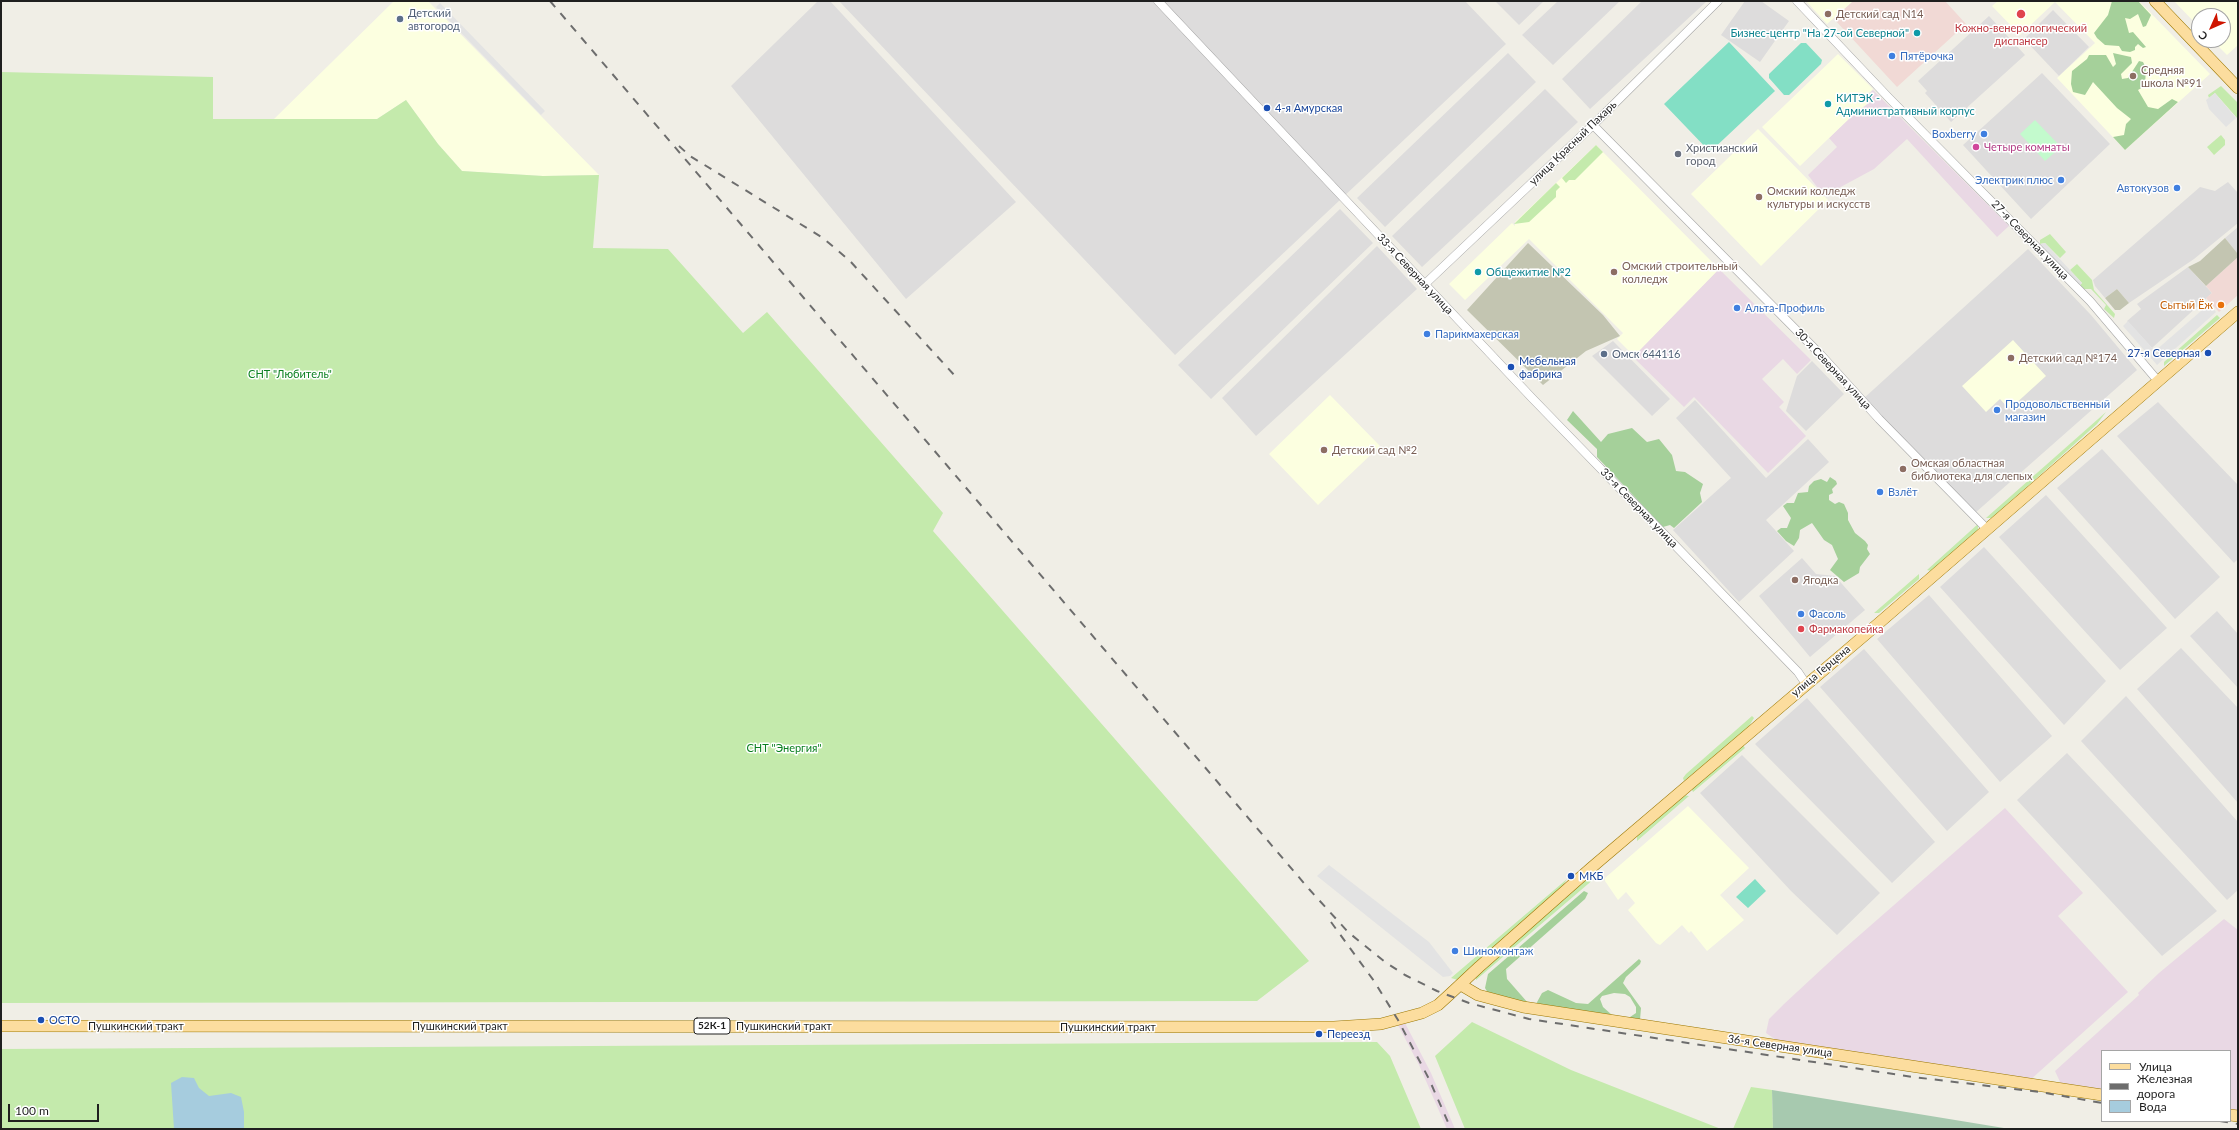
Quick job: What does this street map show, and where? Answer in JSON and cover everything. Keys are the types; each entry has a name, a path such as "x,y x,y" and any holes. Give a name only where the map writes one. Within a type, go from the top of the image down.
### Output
{"main road":[{"path":"2155,1 2238,88"},
{"name":"улица Герцена","path":"1422,1013 1438,1005 1586,873 2238,312"},
{"name":"36-я Северная улица","path":"1461,985 1478,995 1523,1008 2101,1095"},
{"name":"Пушкинский тракт","path":"1,1026 1334,1027 1381,1024 1422,1013"}],"street":[{"name":"33-я Северная улица","path":"1158,1 1425,284 1798,672 1806,684"},
{"name":"улица Красный Пахарь","path":"1425,284 1593,125 1718,1"},
{"name":"27-я Северная улица","path":"1797,1 1889,98 2090,302 2158,381"},
{"name":"30-я Северная улица","path":"1593,125 1696,227 1821,355 1891,432 1987,529"}],"shaded area":[{"path":"394,1 428,1 599,175 543,176 462,171 438,144 406,100 377,119 273,120"},
{"path":"818,1 830,1 1016,202 906,299 731,86"},
{"path":"839,1 1465,1 1506,44 1175,355"},
{"path":"1495,1 1544,1 1519,25"},
{"path":"1558,1 1620,1 1553,65 1522,35"},
{"path":"1642,1 1707,1 1590,109 1562,79"},
{"path":"1745,1 1761,1 1789,21 1760,62 1721,35"},
{"name":"Детский сад N14","path":"1806,1 1853,1 1827,24"},
{"path":"1853,1 1945,1 1966,24 1897,87 1834,19"},
{"name":"Средняя школа №91","path":"1998,1 2139,1 2210,74 2125,150 2057,78 2095,43 2055,2 2020,35 1992,6"},
{"path":"2174,1 2238,1 2238,45 2227,55 2220,48 2231,48 2231,8 2191,8 2191,19"},
{"path":"440,3 545,111 541,115 436,7"},
{"path":"2053,10 2089,47 2059,76 2024,39"},
{"path":"1989,16 2025,55 1951,122 1925,93 1927,91 1918,81"},
{"path":"1508,53 1536,82 1385,227 1357,198"},
{"path":"1838,54 1873,89 1867,95 1872,100 1855,113 1800,166 1762,127"},
{"path":"2042,73 2110,144 2031,219 1963,145"},
{"path":"1545,89 1578,122 1422,267 1392,236"},
{"path":"1873,90 2009,226 1997,237 1907,139 1874,169 1824,196 1808,175 1837,147 1829,138 1854,114 1872,101 1867,96"},
{"path":"2215,93 2236,118 2226,127 2209,109 2206,100"},
{"name":"Омский колледж культуры и искусств","path":"1758,129 1828,200 1761,266 1691,194"},
{"name":"Омский строительный колледж","path":"1596,145 1719,269 1634,356 1617,339 1623,333 1529,239 1465,300 1449,284 1512,223 1515,226 1515,222"},
{"path":"2228,182 2238,193 2238,223 2194,259 2129,303 2117,289 2105,298 2095,286 2093,280 2200,187 2215,191"},
{"path":"1340,209 1373,243 1211,399 1178,365"},
{"path":"2238,227 2238,254 2225,238"},
{"path":"2225,238 2238,254 2238,257 2206,286 2188,267 2200,261"},
{"path":"1528,243 1603,315 1620,336 1586,351 1543,385 1467,310"},
{"path":"2045,243 2082,283 2079,286 2040,244"},
{"path":"1377,246 1417,289 1256,436 1222,398"},
{"path":"2028,249 2091,315 2137,370 1975,513 1863,399"},
{"path":"2238,257 2238,295 2219,312 2206,298 2212,293 2206,286"},
{"path":"2188,267 2212,293 2152,348 2127,321 2141,309 2137,304"},
{"path":"1719,269 1811,360 1797,374 1783,359 1762,379 1784,402 1779,407 1806,436 1768,473 1694,397 1684,407 1633,357"},
{"path":"2117,289 2129,303 2120,310 2115,310 2105,298"},
{"path":"2209,304 2216,312 2157,365 2123,326 2128,321 2155,351"},
{"name":"Детский сад №174","path":"2013,340 2046,376 2013,406 2011,405 2008,408 2000,399 1986,412 1962,386"},
{"path":"1613,341 1670,399 1652,416 1592,356"},
{"path":"1812,361 1844,394 1806,431 1786,411 1797,376"},
{"name":"Детский сад №2","path":"1330,395 1380,446 1318,505 1269,454"},
{"path":"1695,400 1766,478 1808,439 1829,462 1766,520 1794,551 1739,602 1673,530 1731,478 1676,418"},
{"path":"2158,402 2238,485 2238,559 2234,563 2117,436"},
{"path":"2102,449 2220,577 2175,619 2057,488"},
{"path":"2046,495 2167,628 2120,670 1999,537"},
{"path":"1984,547 2106,681 2064,725 1940,587"},
{"path":"1802,558 1816,574 1835,576 1865,610 1810,657 1759,596"},
{"path":"1929,595 2052,736 2000,782 1877,639"},
{"path":"2217,611 2238,634 2238,688 2190,636"},
{"path":"2181,648 2238,708 2238,803 2137,689"},
{"path":"1864,649 1989,792 1947,831 1820,687"},
{"path":"2126,696 2238,822 2238,890 2227,900 2081,741"},
{"path":"1807,698 1935,842 1892,883 1755,744"},
{"path":"2067,753 2217,911 2162,956 2017,800"},
{"path":"1742,755 1880,893 1837,935 1791,891 1700,793"},
{"path":"1688,806 1749,868 1720,895 1744,920 1707,951 1691,931 1689,933 1682,925 1660,945 1656,943 1628,910 1635,903 1626,892 1618,900 1605,881 1605,878"},
{"path":"2005,808 2083,893 2058,916 2128,992 2029,1081 1776,1040 1766,1033 1769,1019 1784,1004 1838,954"},
{"path":"1329,865 1429,942 1453,973 1450,976 1443,977 1317,876"},
{"path":"2224,919 2238,930 2238,1113 2231,1112 2231,1050 2101,1050 2101,1092 2061,1084 2055,1071 2139,995 2138,993 2159,973"},
{"path":"1405,1023 1431,1073 1455,1129 1447,1129 1419,1065 1398,1025"},
{"path":"1772,1090 2010,1129 1773,1129"}],"green space":[{"path":"2112,1 2138,1 2151,15 2146,26 2143,27 2138,14 2130,19 2125,18 2129,33 2133,32 2146,47 2143,48 2138,44 2135,47 2135,50 2130,52 2122,51 2119,46 2105,45 2097,38 2094,33 2108,15"},
{"path":"1729,42 1775,91 1710,152 1664,104"},
{"path":"1801,43 1806,43 1822,60 1821,64 1789,95 1784,95 1769,78 1769,74"},
{"path":"2113,53 2131,57 2132,63 2121,74 2122,79 2128,78 2139,61 2143,62 2146,68 2145,86 2138,90 2148,107 2158,109 2172,99 2178,102 2125,150 2113,137 2124,135 2126,124 2131,119 2117,108 2093,82 2085,95 2073,92 2071,84 2072,71 2087,59 2089,55 2106,55 2113,67 2116,64"},
{"path":"1,72 213,77 213,119 377,119 406,100 438,144 462,171 543,176 599,175 593,248 668,249 743,333 767,312 943,513 933,531 1309,961 1257,1001 1,1003"},
{"path":"2221,86 2238,103 2237,118 2215,93 2209,98 2208,95"},
{"path":"2035,120 2061,147 2045,161 2020,134"},
{"path":"2221,135 2225,140 2225,145 2214,155 2207,147"},
{"path":"1596,145 1603,152 1575,180 1569,180 1566,183 1562,178"},
{"path":"1556,183 1560,187 1556,191 1556,197 1529,222 1514,224"},
{"path":"2050,234 2066,252 2060,258 2045,243 2040,244 2040,240"},
{"path":"2077,264 2092,280 2094,290 2115,314 2114,318 2104,309 2106,305 2091,289 2082,289 2079,286 2082,283 2070,270"},
{"path":"2217,315 2220,318 2164,366 2164,362"},
{"path":"1573,411 1601,442 1608,434 1632,428 1647,442 1659,439 1672,455 1676,471 1685,472 1703,484 1700,493 1702,502 1674,528 1670,525 1663,527 1597,457 1597,449 1567,420"},
{"path":"2106,412 2097,424 1992,518 1986,518"},
{"path":"1830,477 1836,481 1837,484 1832,489 1833,493 1829,495 1829,500 1835,504 1839,502 1844,504 1848,513 1848,520 1855,533 1868,545 1867,549 1870,554 1860,567 1859,573 1844,582 1830,570 1838,559 1832,545 1824,540 1812,523 1800,530 1799,538 1794,546 1786,541 1777,531 1781,528 1787,528 1791,518 1783,506 1787,503 1794,503 1798,493 1808,492 1809,486 1814,481 1821,479 1827,482"},
{"path":"1978,524 1978,530 1931,571 1927,570"},
{"path":"1919,574 1919,579 1879,613 1874,613"},
{"path":"1752,716 1754,718 1747,729 1684,781 1683,778 1686,774"},
{"path":"1742,744 1745,748 1693,792 1691,788"},
{"path":"1683,795 1689,796 1637,841 1637,833"},
{"path":"1592,875 1595,878 1476,980 1476,976 1587,876"},
{"path":"1567,879 1560,890 1458,980 1451,978"},
{"path":"1755,879 1766,891 1748,908 1736,897"},
{"path":"1584,891 1588,893 1585,899 1506,969 1507,979 1528,1003 1488,993 1485,988 1488,974"},
{"path":"1639,959 1641,961 1640,964 1626,977 1623,983 1641,1008 1640,1020 1627,1019 1636,1013 1636,1007 1630,997 1625,994 1614,993 1602,996 1600,999 1603,1007 1612,1015 1612,1017 1536,1004 1542,993 1548,990 1576,1003 1588,1004"},
{"path":"1472,1022 1571,1070 1721,1129 1465,1129 1435,1056"},
{"path":"1377,1042 1390,1056 1421,1129 1,1129 1,1049"},
{"path":"1751,1087 1772,1090 1773,1129 1733,1129"}],"water":[{"path":"182,1077 194,1078 199,1088 209,1096 231,1093 241,1097 244,1112 244,1129 174,1129 171,1083"}],"railway":[{"path":"550,1 1309,889 1348,932 1385,962 1405,975 1437,991 1469,1003 1529,1019 1913,1077 2040,1092 2101,1103"},
{"path":"679,146 690,156 823,238 850,261 956,377"},
{"path":"1331,922 1374,981 1398,1020 1429,1079 1451,1129"},
{"path":"2226,1122 2238,1124"}],"place":[{"name":"Детский сад N14","path":"1828,14"},
{"name":"Кожно-венерологический диспансер","path":"2021,14"},
{"name":"Детский автогород","path":"400,19"},
{"name":"Бизнес-центр \"На 27-ой Северной\"","path":"1917,33"},
{"name":"Пятёрочка","path":"1892,56"},
{"name":"Средняя школа №91","path":"2133,76"},
{"name":"КИТЭК - Административный корпус","path":"1828,104"},
{"name":"4-я Амурская","path":"1267,108"},
{"name":"Boxberry","path":"1984,134"},
{"name":"Четыре комнаты","path":"1976,147"},
{"name":"Христианский город","path":"1678,154"},
{"name":"Электрик плюс","path":"2061,180"},
{"name":"Автокузов","path":"2177,188"},
{"name":"Омский колледж культуры и искусств","path":"1759,197"},
{"name":"Общежитие №2","path":"1478,272"},
{"name":"Омский строительный колледж","path":"1614,272"},
{"name":"Сытый Ёж","path":"2221,305"},
{"name":"Альта-Профиль","path":"1737,308"},
{"name":"Парикмахерская","path":"1427,334"},
{"name":"27-я Северная","path":"2208,353"},
{"name":"Омск 644116","path":"1604,354"},
{"name":"Детский сад №174","path":"2011,358"},
{"name":"Мебельная фабрика","path":"1511,367"},
{"name":"Продовольственный магазин","path":"1997,410"},
{"name":"Детский сад №2","path":"1324,450"},
{"name":"Омская областная библиотека для слепых","path":"1903,469"},
{"name":"Взлёт","path":"1880,492"},
{"name":"Ягодка","path":"1795,580"},
{"name":"Фасоль","path":"1801,614"},
{"name":"Фармакопейка","path":"1801,629"},
{"name":"МКБ","path":"1571,876"},
{"name":"Шиномонтаж","path":"1455,951"},
{"name":"ОСТО","path":"41,1020"},
{"name":"Переезд","path":"1319,1034"}],"park label":[{"name":"СНТ \"Любитель\"","path":"290,374"},
{"name":"СНТ \"Энергия\"","path":"784,748"}]}
